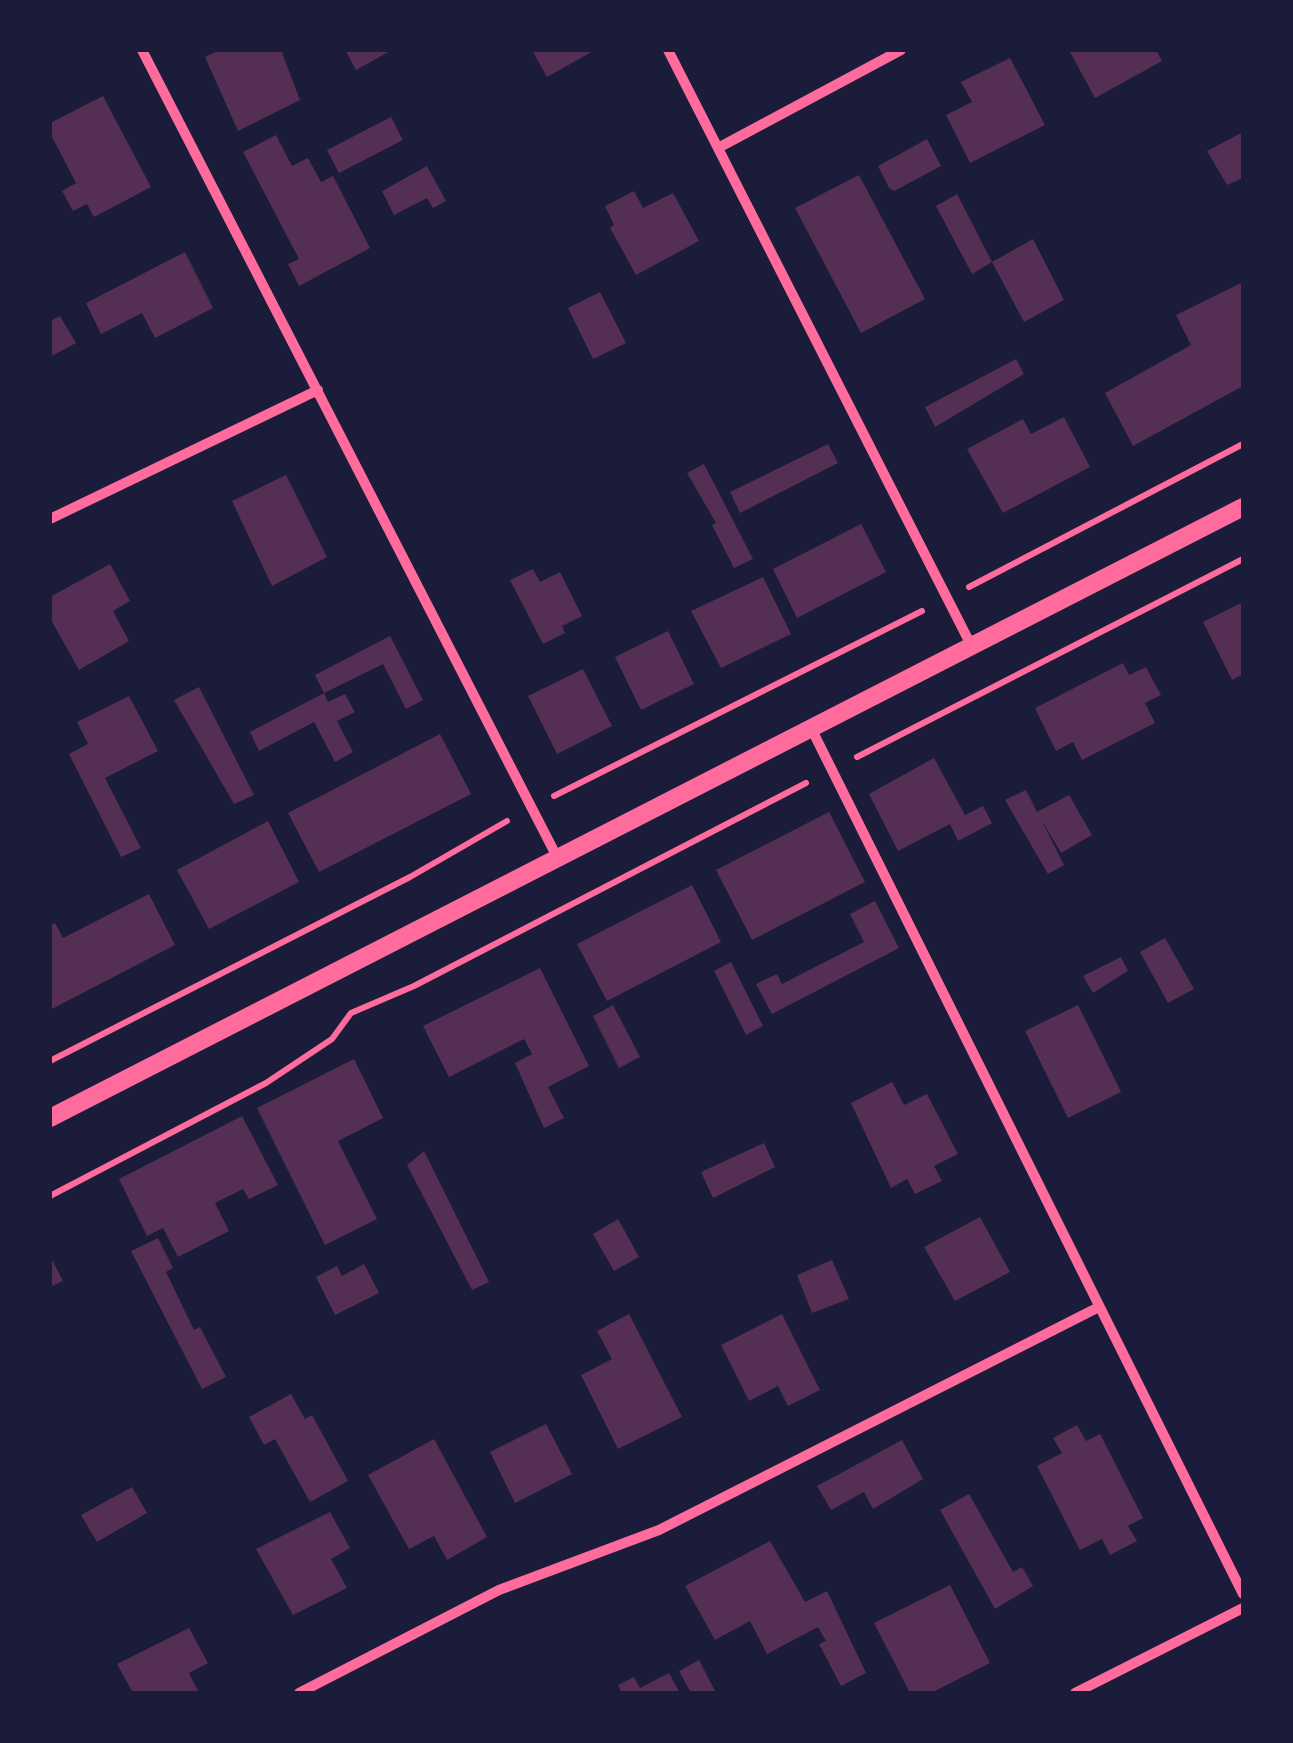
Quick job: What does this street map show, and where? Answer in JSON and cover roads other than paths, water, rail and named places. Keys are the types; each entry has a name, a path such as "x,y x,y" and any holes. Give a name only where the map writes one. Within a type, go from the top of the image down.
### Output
{"street":[{"path":"142,50 557,857"},
{"path":"668,50 971,645"},
{"path":"718,148 900,50"},
{"path":"50,519 318,390"},
{"path":"50,1118 1243,506"},
{"path":"811,728 1243,1594"},
{"path":"299,1693 499,1590 659,1530 1097,1308"},
{"path":"1075,1693 1243,1608"}]}
